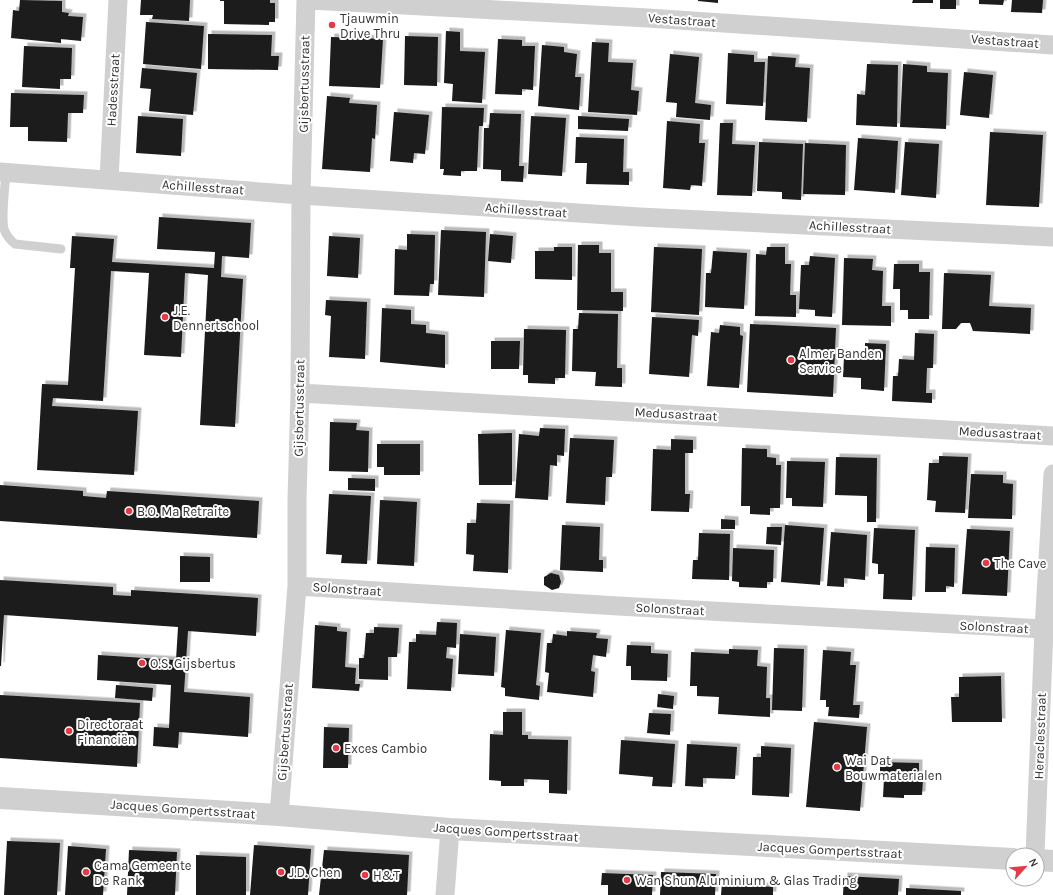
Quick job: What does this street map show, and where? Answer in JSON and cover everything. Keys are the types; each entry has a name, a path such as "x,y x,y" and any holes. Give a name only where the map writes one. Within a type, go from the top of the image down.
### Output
{"street":[{"name":"Hadesstraat","path":"109,180 118,0"},
{"name":"Gijsbertusstraat","path":"279,816 296,586 300,393 301,195 306,0"},
{"name":"Vestastraat","path":"310,0 655,18 1053,45"},
{"name":"Achillesstraat","path":"3,172 301,195 640,217 1053,237"},
{"name":"Medusastraat","path":"300,393 1053,436"},
{"name":"Heraclesstraat","path":"1035,847 1044,630 1053,474"},
{"name":"Solonstraat","path":"296,586 1044,630"},
{"name":"Jacques Gompertsstraat","path":"0,798 279,816 450,829 1005,859"},
{"path":"445,895 450,829"}],"lane":[{"path":"3,172 3,222 4,231 9,239 15,244 61,249"}],"building":[{"path":"20,0 62,1 62,12 69,13 68,16 83,17 81,41 61,39 61,43 11,38 13,10 19,11"},
{"path":"141,0 190,0 189,21 152,19 153,15 140,15"},
{"path":"220,0 270,0 270,3 275,3 275,22 269,22 269,25 224,24 224,1"},
{"path":"718,0 718,3 698,1"},
{"path":"913,0 933,0 933,3 912,3"},
{"path":"940,0 956,0 956,9 940,9"},
{"path":"979,0 1004,0 1003,5 979,4"},
{"path":"1012,0 1043,0 1042,13 1011,12"},
{"path":"146,22 204,26 201,69 143,64"},
{"path":"446,31 460,32 460,51 485,52 482,103 452,101 453,84 444,83"},
{"path":"208,34 272,35 271,56 279,56 278,70 208,69"},
{"path":"405,36 438,37 437,86 404,85"},
{"path":"331,37 383,39 380,88 329,86"},
{"path":"498,39 522,40 522,46 535,46 533,90 522,89 522,95 495,94"},
{"path":"592,42 609,43 608,62 633,63 631,90 639,91 637,115 588,112"},
{"path":"542,45 564,47 564,52 577,54 575,77 581,77 579,110 538,106"},
{"path":"24,46 72,48 71,79 60,79 60,89 22,87"},
{"path":"728,53 754,55 754,62 765,62 763,106 726,104"},
{"path":"670,54 699,57 695,103 711,105 710,120 676,117 677,103 666,102"},
{"path":"768,56 796,58 795,67 810,68 807,122 765,120"},
{"path":"867,64 898,65 897,127 856,125 857,94 865,95"},
{"path":"903,64 927,66 927,72 948,73 946,129 900,127"},
{"path":"142,68 197,73 193,115 149,111 151,89 140,88"},
{"path":"964,72 993,75 989,118 960,115"},
{"path":"11,93 84,95 83,113 68,113 67,142 28,141 28,127 10,127"},
{"path":"327,96 350,98 349,103 377,105 375,139 372,138 370,172 322,169"},
{"path":"442,107 484,108 483,126 479,126 477,171 461,171 461,176 443,175 444,169 440,169"},
{"path":"394,112 429,115 425,154 414,153 413,163 390,161"},
{"path":"490,113 521,114 519,166 524,166 523,182 501,181 501,170 483,169 484,128 489,128"},
{"path":"138,116 183,119 181,156 136,153"},
{"path":"531,116 566,118 562,176 528,174"},
{"path":"578,116 629,119 628,131 578,129"},
{"path":"667,121 700,124 699,143 705,143 702,186 691,185 690,190 663,188"},
{"path":"720,123 733,123 732,144 755,145 752,196 717,195"},
{"path":"990,132 1043,135 1039,207 986,205"},
{"path":"576,137 624,139 623,172 629,172 629,185 586,184 587,163 575,163"},
{"path":"858,138 898,141 895,193 854,190"},
{"path":"759,142 803,144 801,200 782,199 782,192 757,191"},
{"path":"905,142 939,144 936,198 901,195"},
{"path":"805,143 846,145 845,195 803,194"},
{"name":"J.E. Dennertschool","path":"159,217 251,223 249,258 222,256 221,277 243,279 235,427 200,425 208,275 185,273 181,357 144,355 149,273 111,271 103,401 53,398 52,406 138,411 134,475 37,470 42,384 68,385 75,268 70,268 72,236 114,239 112,262 214,268 215,252 157,249"},
{"path":"441,230 486,232 484,297 438,295"},
{"path":"407,234 435,235 434,284 430,284 429,296 394,295 395,249 407,250"},
{"path":"490,234 513,236 511,263 488,261"},
{"path":"329,236 360,238 358,278 327,276"},
{"path":"578,245 599,245 599,253 611,253 611,292 623,292 623,311 577,310"},
{"path":"554,247 572,247 572,280 535,279 535,251 554,251"},
{"path":"654,247 702,249 699,315 651,312"},
{"path":"767,247 785,247 785,264 791,264 790,295 796,295 796,317 755,316 756,254 766,255"},
{"path":"713,251 747,253 744,309 705,307 706,273 711,273"},
{"path":"810,256 835,258 832,317 815,316 815,310 799,309 801,265 809,265"},
{"path":"844,258 873,259 872,270 883,271 882,306 891,306 891,326 842,325"},
{"path":"894,264 919,264 919,272 930,272 929,319 908,319 908,310 900,310 900,289 893,289"},
{"path":"944,273 991,275 989,306 1031,308 1030,334 973,331 970,323 961,323 956,329 942,329"},
{"path":"326,300 367,302 365,359 329,357 331,316 325,315"},
{"path":"382,308 411,310 411,324 426,325 426,333 445,335 445,368 380,362"},
{"path":"579,313 618,314 617,368 622,368 622,387 595,386 596,372 572,371 573,329 578,329"},
{"path":"652,317 699,320 698,336 692,335 689,377 649,374"},
{"name":"Almer Banden Service","path":"750,324 836,328 833,397 747,392"},
{"path":"720,325 740,327 740,335 743,336 739,388 707,386 711,332 719,333"},
{"path":"524,329 566,330 565,378 555,378 555,384 528,383 528,375 523,375"},
{"path":"915,333 934,334 933,368 927,368 926,393 932,393 932,403 892,401 893,376 898,376 899,359 914,360"},
{"path":"491,341 520,341 519,369 491,369"},
{"path":"865,343 886,344 884,391 861,389 861,378 843,377 844,357 865,357"},
{"path":"330,422 357,423 356,430 369,431 368,472 329,471"},
{"path":"540,428 565,429 564,456 557,455 557,466 550,465 548,500 515,498 519,434 539,436"},
{"path":"512,433 512,485 479,485 478,434"},
{"path":"570,438 614,440 612,477 606,477 605,505 566,503"},
{"path":"671,439 693,440 693,453 685,453 685,494 690,494 689,512 651,511 653,449 671,450"},
{"path":"377,444 420,444 420,475 384,475 384,467 377,467"},
{"path":"742,448 767,449 767,457 776,458 776,465 781,465 780,508 770,508 770,515 750,514 750,506 741,506"},
{"path":"939,456 968,457 965,513 935,512 936,501 927,500 929,463 939,463"},
{"path":"836,457 877,458 876,522 867,522 867,496 835,495"},
{"path":"787,461 825,462 823,507 792,506 792,498 786,498"},
{"path":"971,474 1003,475 1003,483 1013,484 1012,519 968,518"},
{"path":"348,478 375,479 375,491 348,490"},
{"name":"B.O. Ma Retraite","path":"0,485 83,491 83,496 106,498 107,491 259,501 257,538 0,521"},
{"path":"329,494 371,496 367,564 341,563 342,555 326,554"},
{"path":"380,500 417,502 414,566 377,564"},
{"path":"477,503 510,504 508,573 473,571 474,555 466,554 467,523 476,523"},
{"path":"721,519 735,520 735,529 721,529"},
{"path":"562,525 600,527 599,560 603,560 603,572 560,570"},
{"path":"785,525 824,528 820,585 781,582"},
{"path":"767,527 782,527 781,545 766,544"},
{"path":"874,528 915,530 912,600 883,599 884,574 878,574 878,564 872,563"},
{"name":"The Cave","path":"967,529 1010,531 1007,596 962,594"},
{"path":"831,532 867,535 865,580 844,578 844,587 827,586"},
{"path":"699,533 730,534 729,580 692,579 693,560 698,560"},
{"path":"926,547 955,548 954,587 946,586 946,592 925,592"},
{"path":"733,548 774,550 773,582 767,582 767,588 739,587 739,582 732,581"},
{"path":"180,556 210,557 210,582 180,582"},
{"path":"551,573 559,575 561,582 559,588 552,590 544,585 544,577"},
{"name":"O.S. Gijsbertus","path":"0,580 113,587 113,595 131,596 131,590 258,598 256,636 188,631 184,692 250,697 248,737 179,732 178,748 153,746 154,727 169,728 171,685 97,680 98,655 176,660 178,627 4,615 0,666"},
{"path":"437,622 457,623 456,648 447,647 446,658 453,659 451,691 407,689 409,642 416,642 416,634 436,635"},
{"path":"315,625 337,627 337,631 347,632 345,667 356,668 355,684 360,684 359,691 312,688"},
{"path":"374,627 399,628 397,657 388,657 388,680 359,679 359,658 364,658 366,633 374,633"},
{"path":"506,630 541,633 536,685 540,686 539,700 505,696 505,688 501,687"},
{"path":"567,631 597,633 596,638 608,639 606,657 593,655 591,671 595,672 593,697 547,692 549,673 545,672 547,643 552,643 553,634 567,636"},
{"path":"460,634 496,637 494,676 458,674"},
{"path":"627,645 651,646 651,653 668,654 667,681 631,680 631,666 626,666"},
{"path":"774,648 804,649 802,711 772,710"},
{"path":"729,649 758,650 757,666 767,667 766,698 770,698 770,717 718,714 719,697 697,696 697,686 690,686 691,652 729,654"},
{"path":"823,650 851,652 850,665 856,665 853,705 860,705 859,718 828,716 829,707 826,707 826,700 820,700"},
{"path":"1001,676 1002,722 952,722 951,697 959,697 959,677"},
{"path":"116,685 153,688 152,701 115,698"},
{"path":"658,694 674,696 673,709 657,707"},
{"name":"Directoraat Financiën","path":"0,695 140,703 137,767 0,758"},
{"path":"503,712 522,712 522,735 528,735 528,739 568,740 567,794 549,793 549,780 524,779 524,786 501,786 501,781 489,780 490,734 503,735"},
{"path":"649,713 671,714 670,735 647,733"},
{"name":"Wai Dat Bouwmaterialen","path":"814,722 867,727 860,811 806,807"},
{"name":"Exces Cambio","path":"324,727 349,728 348,768 323,768"},
{"path":"621,740 675,744 672,787 652,786 653,777 619,774"},
{"path":"687,744 737,747 735,779 703,778 703,787 685,786"},
{"path":"761,746 791,748 789,797 752,795 753,757 761,757"},
{"path":"880,762 919,763 919,779 923,779 922,795 904,795 904,798 883,797 884,778 880,778"},
{"path":"7,841 60,843 57,895 4,895"},
{"name":"J.D. Chen","path":"254,845 311,849 308,895 250,895"},
{"name":"Cama Gemeente De Rank","path":"68,846 106,849 103,895 65,895"},
{"path":"129,850 177,852 175,895 127,895"},
{"name":"H&T","path":"324,850 409,855 407,895 319,895"},
{"path":"196,855 246,857 246,895 196,895"},
{"path":"661,872 716,874 715,895 660,895"},
{"name":"Wan Shun Aluminium & Glas Trading","path":"602,873 653,875 652,895 608,895 608,885 601,885"},
{"path":"844,876 899,879 898,895 843,895"},
{"path":"722,883 773,887 773,895 721,895"},
{"path":"906,888 961,891 961,895 906,895"}],"place":[{"name":"Tjauwmin Drive Thru","path":"332,25"},
{"name":"J.E. Dennertschool","path":"165,317"},
{"name":"Almer Banden Service","path":"791,360"},
{"name":"B.O. Ma Retraite","path":"129,511"},
{"name":"The Cave","path":"986,563"},
{"name":"O.S. Gijsbertus","path":"142,663"},
{"name":"Directoraat Financiën","path":"69,731"},
{"name":"Exces Cambio","path":"336,748"},
{"name":"Wai Dat Bouwmaterialen","path":"837,767"},
{"name":"Cama Gemeente De Rank","path":"86,872"},
{"name":"J.D. Chen","path":"281,872"},
{"name":"H&T","path":"365,875"},
{"name":"Wan Shun Aluminium & Glas Trading","path":"627,880"}]}
